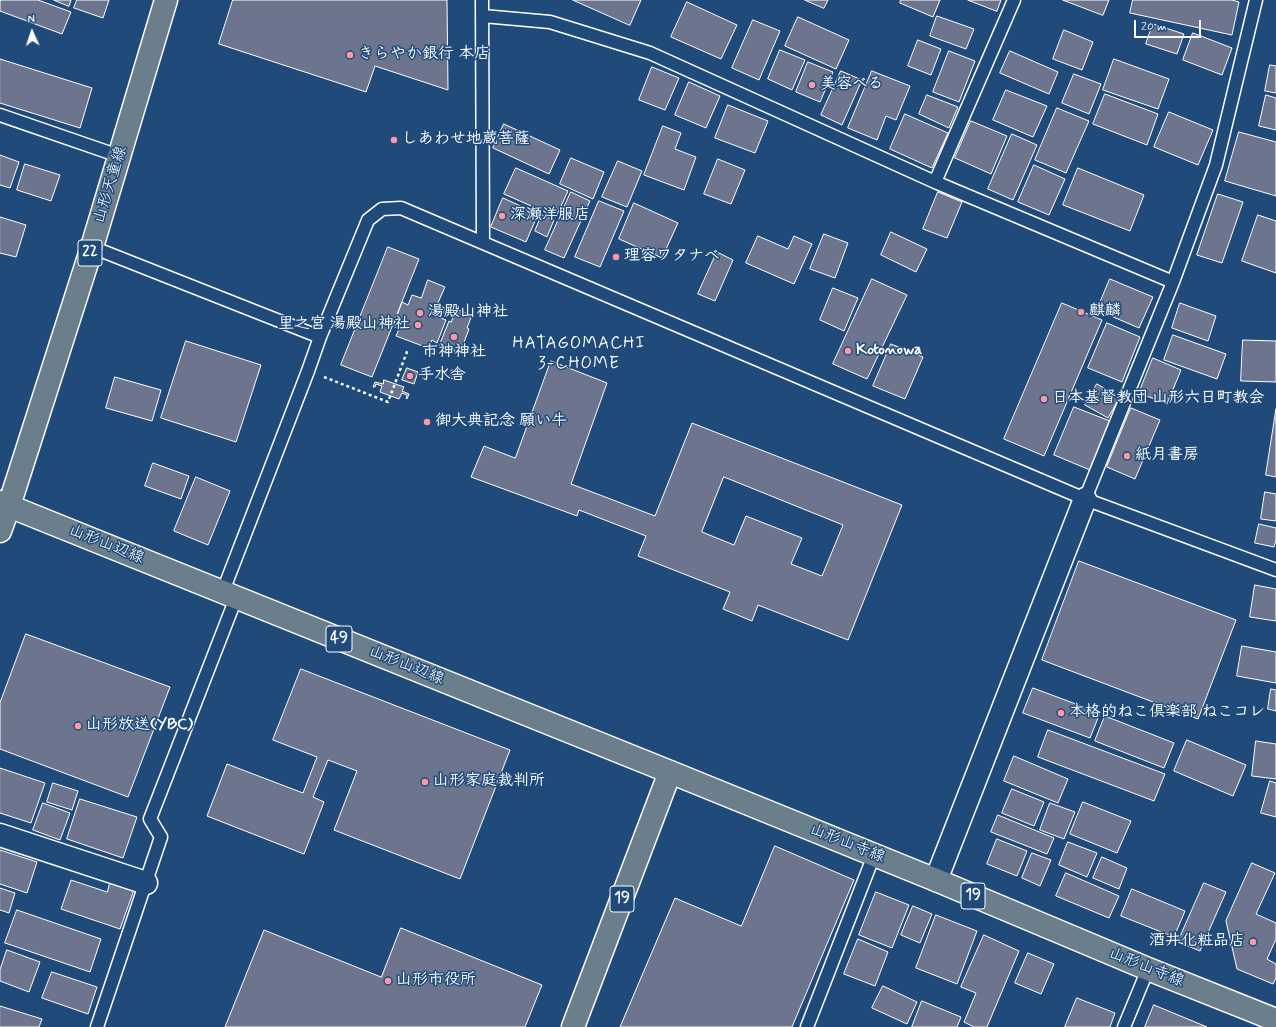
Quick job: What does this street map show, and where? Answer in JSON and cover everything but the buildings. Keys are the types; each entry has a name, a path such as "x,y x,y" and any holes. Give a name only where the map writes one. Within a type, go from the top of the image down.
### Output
{"main road":[{"name":"山形天童線","path":"0,531 4,504 92,247 166,0"},
{"name":"山形山辺線","path":"4,504 670,772"},
{"name":"山形山寺線","path":"670,772 936,880 1148,969 1276,1020"},
{"name":"19","path":"573,1027 670,772"}],"street":[{"path":"936,880 1085,499"},
{"path":"0,835 146,883"}],"lane":[{"path":"482,0 483,243"},
{"path":"935,182 1014,0"},
{"path":"1085,499 1173,282 1216,165 1256,0"},
{"path":"483,16 550,22 650,53 935,182 1173,282"},
{"path":"0,115 119,156"},
{"path":"97,1027 161,837 150,819 320,337 368,220 382,209 401,208 1085,499 1276,570"},
{"path":"92,247 320,337"},
{"path":"807,1027 874,855"},
{"path":"1124,1027 1148,969"}],"path":[{"path":"308,371 388,402 408,349"}],"place":[{"name":"きらやか銀行 本店","path":"350,55"},
{"name":"美容べる","path":"812,85"},
{"name":"しあわせ地蔵菩薩","path":"394,140"},
{"name":"深瀬洋服店","path":"502,216"},
{"name":"理容ワタナベ","path":"616,257"},
{"name":"麒麟","path":"1081,312"},
{"name":"湯殿山神社","path":"420,313"},
{"name":"里之宮 湯殿山神社","path":"418,325"},
{"name":"市神神社","path":"454,337"},
{"name":"Kotonowa","path":"848,351"},
{"name":"手水舎","path":"410,376"},
{"name":"日本基督教団 山形六日町教会","path":"1044,399"},
{"name":"御大典記念 願い牛","path":"427,422"},
{"name":"紙月書房","path":"1127,456"},
{"name":"本格的ねこ倶楽部 ねこコレ","path":"1061,713"},
{"name":"山形放送(YBC)","path":"78,726"},
{"name":"山形家庭裁判所","path":"425,782"},
{"name":"酒井化粧品店","path":"1253,942"},
{"name":"山形市役所","path":"388,981"}],"district":[{"name":"HATAGOMACHI 3-CHOME","path":"579,354"}]}
